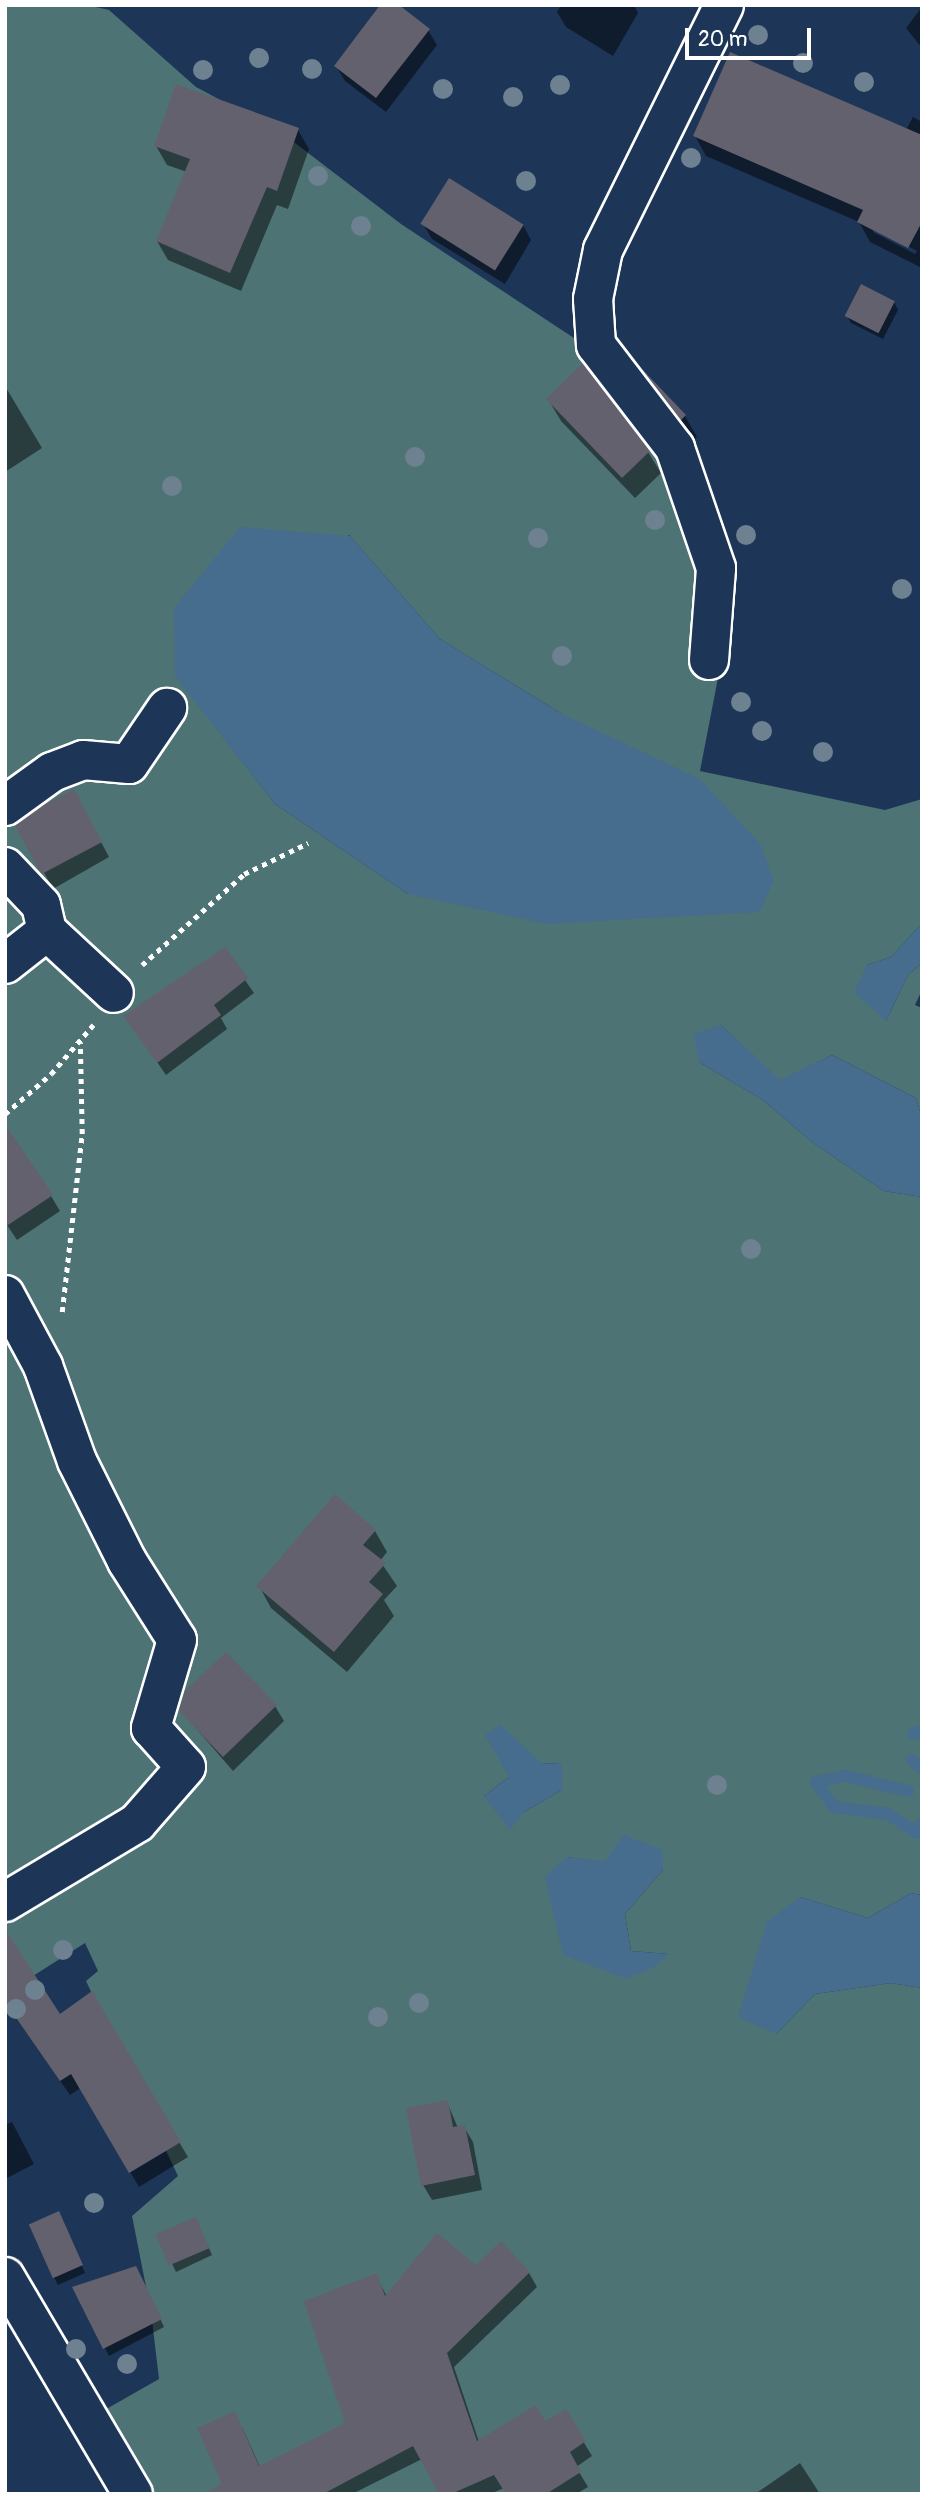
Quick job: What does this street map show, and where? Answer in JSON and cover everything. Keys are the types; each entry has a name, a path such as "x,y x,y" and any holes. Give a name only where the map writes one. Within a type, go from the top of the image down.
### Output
{"street":[{"path":"709,660 716,568 675,448 596,345 593,299 603,250 724,5"},
{"path":"5,806 52,772 83,760 129,764 167,708"},
{"path":"5,867 41,905 47,931 114,993"},
{"path":"5,964 47,931"},
{"path":"5,1295 43,1366 77,1461 127,1561 177,1640 151,1728 186,1767 137,1823 5,1902"},
{"path":"5,2277 133,2494"}],"path":[{"path":"5,1114 51,1074 105,1012 114,993 168,939 244,874 309,843"},
{"path":"43,1366 64,1308 82,1134 80,1041"}],"green space":[{"path":"5,5 87,5 109,10 196,87 282,133 401,224 580,342 661,450 724,647 700,771 885,810 922,799 922,923 891,957 867,965 886,1021 908,975 922,963 922,990 915,1005 922,1008 922,1118 916,1098 832,1055 780,1081 721,1025 699,1062 763,1100 812,1142 884,1191 922,1197 922,1895 911,1893 868,1918 800,1897 776,2034 815,1994 891,1983 922,1988 922,2494 327,2494 273,2472 266,2494 141,2494 94,2416 159,2379 151,2312 132,2216 178,2176 86,1981 98,1971 85,1943 25,1981 5,1943","holes":["349,535 440,639 562,714 408,894 275,804 176,676","541,1763 561,1764 562,1790 524,1812 484,1796 509,1777","567,1857 663,1870 625,1914 631,1951 668,1954 563,1955"]}],"water":[{"path":"240,527 350,536 440,639 562,714 700,779 761,845 774,881 759,912 547,924 408,894 275,804 175,676 174,608"},
{"path":"922,923 922,963 908,975 886,1021 854,992 867,965 891,957"},
{"path":"721,1025 780,1080 832,1055 916,1098 922,1118 922,1197 884,1191 812,1142 763,1100 699,1062 694,1034"},
{"path":"501,1725 541,1763 562,1764 562,1790 524,1812 510,1830 484,1796 509,1777 485,1735"},
{"path":"624,1835 662,1850 663,1870 625,1914 631,1951 669,1954 653,1968 625,1978 563,1955 545,1877 567,1857 605,1861"},
{"path":"911,1893 922,1895 922,1988 891,1983 815,1994 776,2034 738,2017 767,1922 800,1897 868,1918"}],"building":[{"path":"380,5 399,5 430,29 376,98 334,66"},
{"path":"730,52 922,135 922,222 908,248 857,222 863,210 693,136"},
{"path":"176,84 299,128 277,191 267,187 230,273 156,241 190,159 154,146"},
{"path":"449,178 524,225 495,270 420,224"},
{"path":"861,284 895,301 879,333 845,316"},
{"path":"583,363 650,451 622,478 546,399"},
{"path":"642,369 686,415 681,420"},
{"path":"74,789 102,842 41,874 13,821"},
{"path":"225,947 248,978 214,1005 221,1015 157,1063 123,1016"},
{"path":"5,1124 53,1195 5,1227"},
{"path":"335,1494 376,1530 363,1545 386,1563 369,1582 383,1594 334,1652 256,1586"},
{"path":"226,1652 277,1705 223,1757 179,1711 185,1691"},
{"path":"5,1929 60,2014 92,1991 181,2142 129,2173 71,2074 60,2081 5,2002"},
{"path":"448,2100 453,2127 465,2125 475,2175 421,2186 406,2108"},
{"path":"59,2211 83,2265 53,2278 29,2224"},
{"path":"196,2217 209,2248 169,2265 155,2234"},
{"path":"437,2233 476,2265 501,2241 530,2272 447,2353 477,2441 536,2405 545,2421 566,2409 586,2441 570,2452 581,2472 546,2494 506,2494 494,2475 451,2494 439,2494 413,2446 323,2494 203,2494 222,2484 197,2428 235,2411 259,2466 345,2423 304,2301 377,2273 385,2296"},
{"path":"136,2266 162,2319 103,2349 72,2287"}],"waterway":[{"path":"913,1734 922,1730"},
{"path":"912,1760 922,1768"},
{"path":"908,1791 845,1776 816,1782 834,1807 888,1814 917,1833 922,1823"}]}
